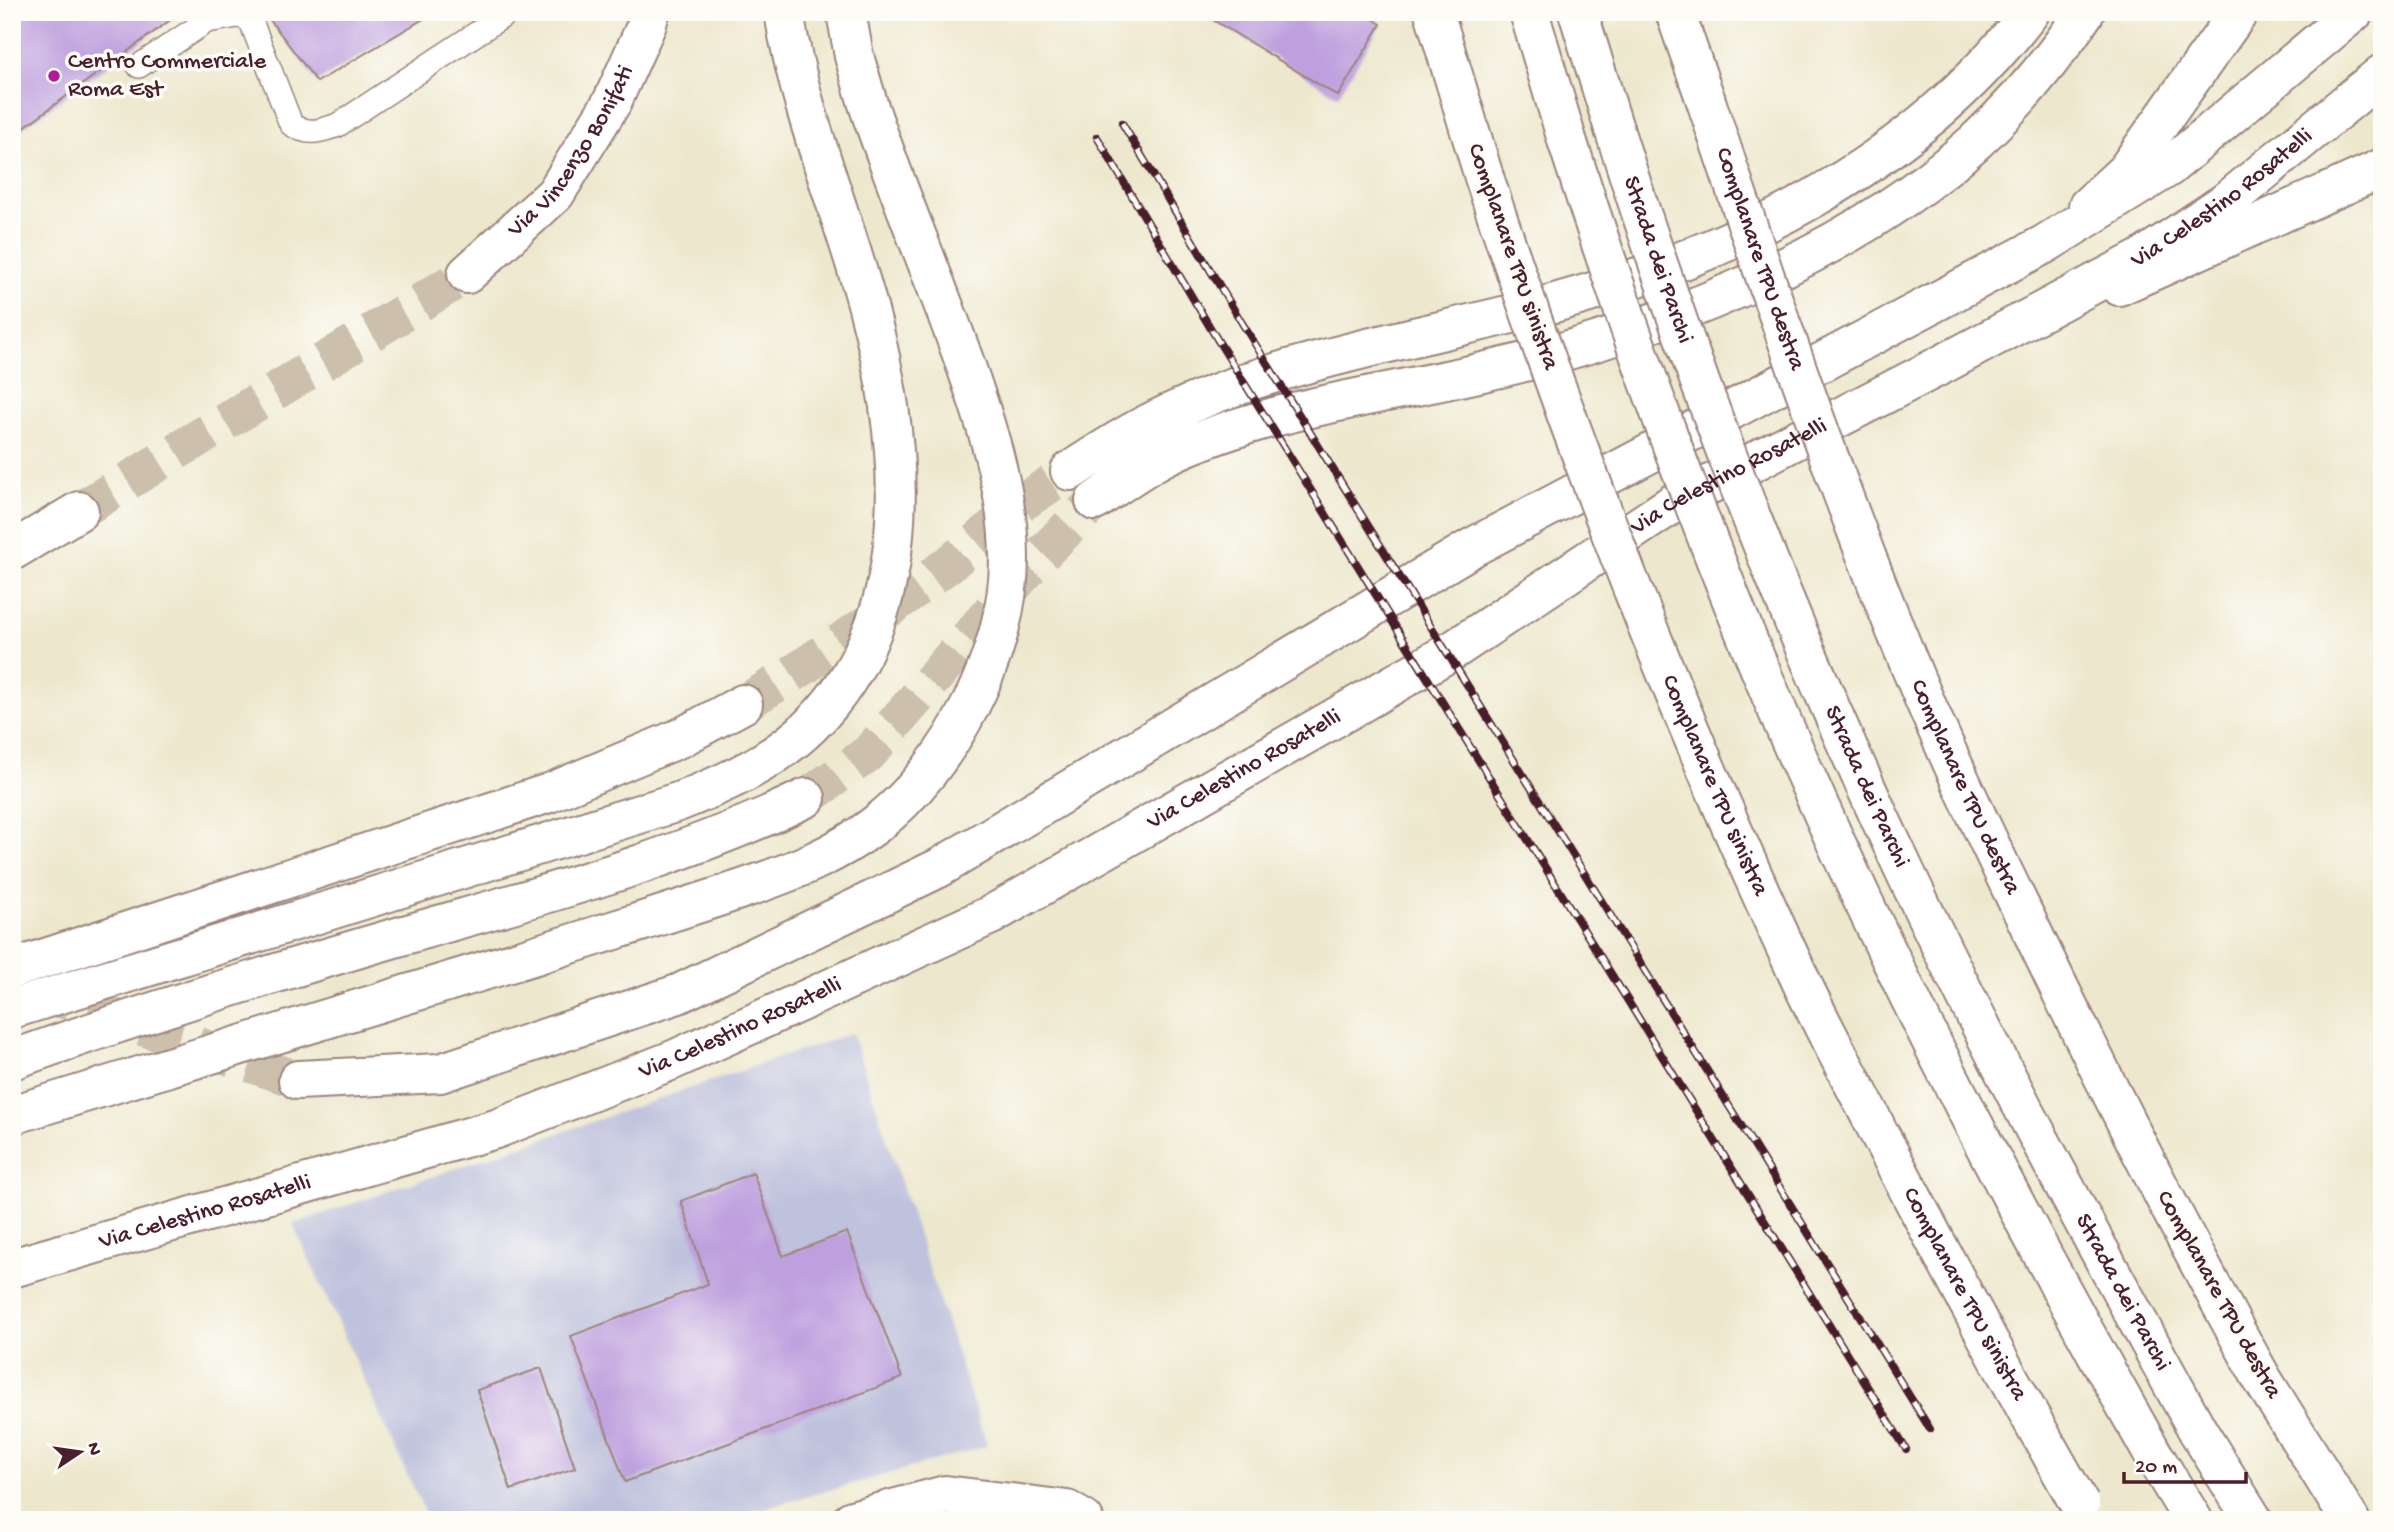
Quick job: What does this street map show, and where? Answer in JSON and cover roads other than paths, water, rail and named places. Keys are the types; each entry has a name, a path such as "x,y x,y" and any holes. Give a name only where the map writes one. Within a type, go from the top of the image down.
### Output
{"main road":[{"name":"Via Vincenzo Bonifati","path":"467,274 555,194 612,102 650,12"},
{"path":"12,1009 678,802 736,778 768,759 809,727 834,698 864,648 885,593 894,545 895,463 887,396 874,331 807,113 784,12"},
{"path":"12,1115 538,954 794,871 837,850 877,824 899,804 937,759 977,692 998,639 1008,579 1007,535 1000,484 974,389 868,104 846,12"},
{"name":"Complanare TPU sinistra","path":"1434,12 1484,177 1542,348 1605,517 1708,774 1809,997 1950,1271 2085,1512"},
{"name":"Strada dei Parchi","path":"1529,12 1598,237 1673,447 1714,558 1808,782 1886,950 1993,1163 2085,1334 2193,1520"},
{"name":"Strada dei Parchi","path":"1577,12 1673,306 1747,502 1831,708 1915,892 2074,1205 2198,1431 2253,1520"},
{"path":"1070,471 1140,428 1234,388 1346,353 1591,292 1704,252 1774,220 1845,179 1914,130 1981,71 2030,12"},
{"path":"1095,501 1138,472 1195,443 1326,404 1494,370 1558,354 1653,323 1763,276 1876,215 1949,164 1975,142 2026,90 2085,12"},
{"path":"2045,244 2126,171 2239,12"},
{"path":"298,1080 440,1073 678,994 939,868 1473,547 2045,244 2169,167 2354,12"},
{"name":"Complanare TPU destra","path":"1680,23 1842,492 1951,762 2106,1085 2180,1228 2261,1377 2350,1520"},
{"name":"Via Celestino Rosatelli","path":"12,1268 496,1129 673,1060 991,915 1455,649 1674,503 2142,258 2226,202 2382,74"},
{"path":"1945,363 2382,168"},
{"path":"12,551 79,512"},
{"path":"12,969 549,793 637,758 743,704"},
{"path":"12,1060 310,962 684,850 806,798"},
{"path":"852,1520 945,1495 1067,1510 1084,1520"}],"lane":[{"path":"139,65 207,20 238,16 250,19 291,124 302,132 317,131 338,125 509,12"}],"tunnel":[{"path":"79,511 467,274"},
{"path":"743,704 886,611 953,561 1023,502 1070,471"},
{"path":"806,798 869,753 1033,563 1095,501"},
{"path":"35,990 298,1080"}],"railway":[{"path":"1122,123 1242,323 1930,1429"},
{"path":"1097,137 1217,339 1906,1449"}],"place":[{"name":"Centro Commerciale Roma Est","path":"54,76"}]}
